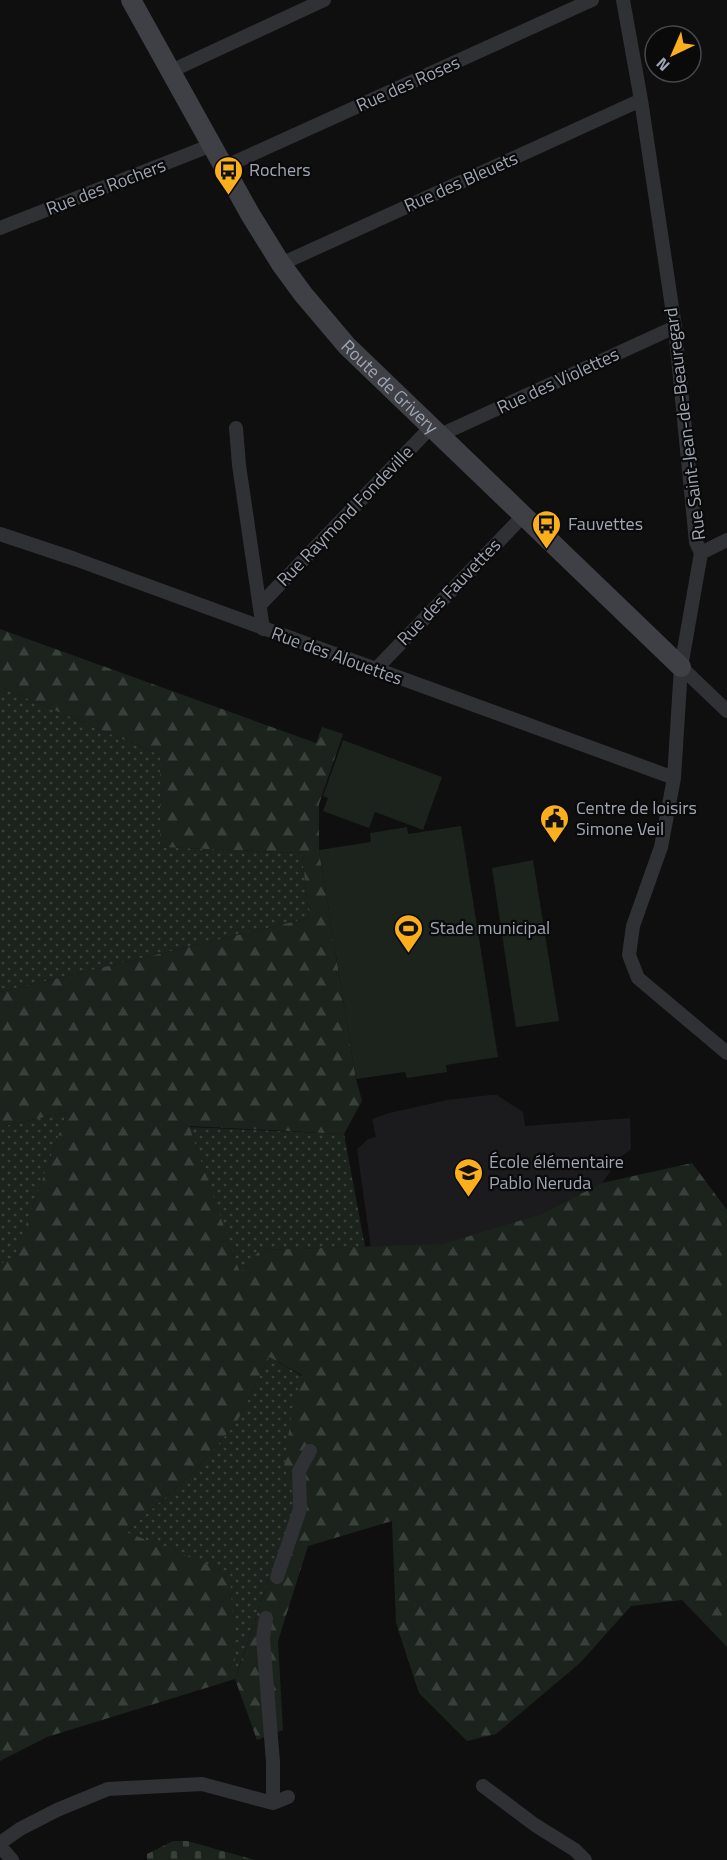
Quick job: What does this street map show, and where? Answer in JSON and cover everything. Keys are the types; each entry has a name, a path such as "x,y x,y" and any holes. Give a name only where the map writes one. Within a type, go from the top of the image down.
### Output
{"street":[{"name":"Route de Grivery","path":"130,0 281,264 303,294 347,346 727,711"},
{"path":"171,71 324,0"},
{"name":"Rue des Roses","path":"224,167 592,0"},
{"name":"Rue Saint-Jean-de-Beauregard","path":"623,0 641,100 675,327 696,542 701,553 681,667 674,778 661,847 633,926 629,955 638,978 727,1053"},
{"name":"Rue des Bleuets","path":"281,264 641,100"},
{"name":"Rue des Rochers","path":"0,228 212,145"},
{"name":"Rue des Violettes","path":"435,431 675,327"},
{"path":"236,428 239,465 263,629"},
{"name":"Rue Raymond Fondeville","path":"260,605 435,431"},
{"name":"Rue des Fauvettes","path":"375,669 524,515"},
{"name":"Rue des Alouettes","path":"0,534 75,559 674,778"},
{"path":"701,553 727,540"},
{"path":"277,1577 300,1509 299,1471 310,1451"},
{"path":"266,1618 264,1638 273,1762 273,1803"},
{"path":"12,1860 0,1844 20,1829 57,1810 108,1789 202,1784 273,1803 288,1797"},
{"path":"483,1786 535,1825 575,1850 585,1860"}],"shaded area":[{"name":"École élémentaire Pablo Neruda","path":"497,1095 523,1112 525,1126 630,1118 631,1149 621,1157 602,1183 541,1214 444,1245 371,1249 357,1149 368,1139 376,1137 372,1119 447,1100"}],"green space":[{"path":"0,629 316,743 322,727 343,734 319,804 319,850 356,1079 362,1101 344,1134 189,1126 240,1273 260,1250 444,1244 541,1214 602,1183 692,1163 727,1210 727,1647 682,1600 631,1606 580,1663 496,1734 467,1741 419,1693 396,1623 392,1521 308,1546 278,1641 283,1730 257,1740 235,1679 47,1737 0,1761 0,1264 14,1258 67,1112 0,1127 0,992 309,918 302,853 160,847 160,755 0,687","holes":["269,1357 302,1375 292,1410 284,1466 298,1511 271,1573 236,1677 230,1573 126,1532 195,1471 237,1422"]},
{"path":"0,687 160,755 160,847 302,853 309,918 0,992"},
{"path":"343,740 442,777 423,830 375,812 369,828 323,811 328,798 323,796"},
{"name":"Stade municipal","path":"461,826 498,1057 446,1065 447,1072 407,1078 405,1072 356,1079 319,850 371,842 370,833 407,827 408,834"},
{"path":"533,860 559,1021 516,1027 492,868"},
{"path":"67,1112 14,1259 0,1264 0,1127"},
{"path":"189,1127 344,1134 365,1247 261,1250 240,1274"},
{"path":"269,1357 302,1376 298,1511 271,1573 235,1679 126,1532 195,1471 237,1422"},
{"path":"173,1841 187,1841 255,1860 147,1860 147,1854"}],"place":[{"name":"Rochers","path":"228,196"},
{"name":"Fauvettes","path":"547,550"},
{"name":"Centre de loisirs Simone Veil","path":"555,844"},
{"name":"Stade municipal","path":"409,954"},
{"name":"École élémentaire Pablo Neruda","path":"468,1198"}]}
